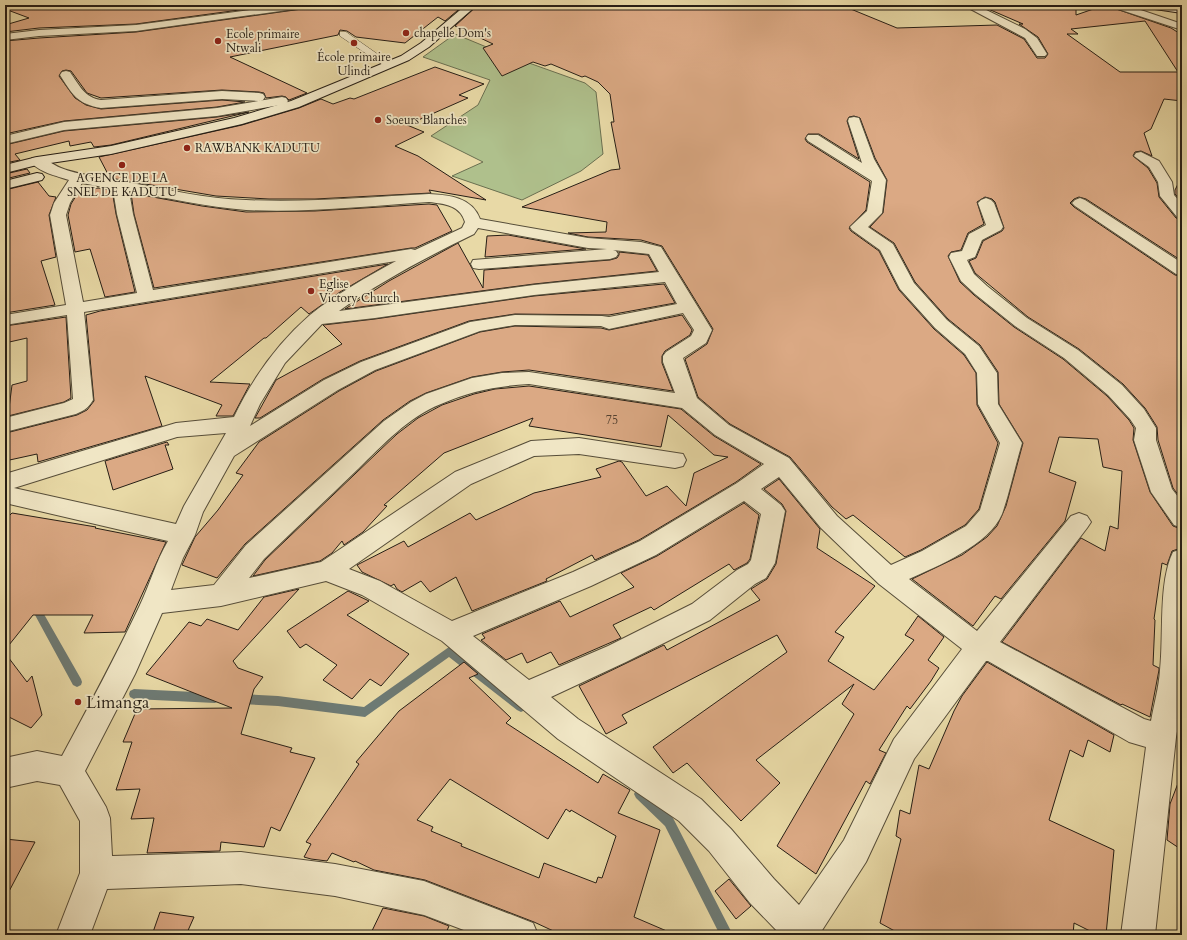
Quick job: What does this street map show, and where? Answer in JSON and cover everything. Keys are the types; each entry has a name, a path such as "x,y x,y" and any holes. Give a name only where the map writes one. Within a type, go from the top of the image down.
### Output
{"street":[{"path":"5,37 39,33 136,28 282,10 305,5"},
{"path":"5,169 37,161 111,150 237,121 388,66 405,58 425,45 472,5"},
{"path":"968,5 1022,31 1033,40 1036,48 1041,54"},
{"path":"1116,5 1182,27"},
{"path":"1148,5 1182,10"},
{"path":"66,75 84,99 91,103 102,104 229,95 243,95 288,102"},
{"path":"5,140 64,126 217,112 288,102"},
{"path":"854,121 867,159 879,180 874,213 858,227 887,247 899,275 906,285 941,324 972,350 987,373 988,404 1011,443 990,514 974,533 931,558 888,577"},
{"path":"813,138 879,180"},
{"path":"5,185 54,171 111,150"},
{"path":"1141,156 1154,164 1165,182 1167,196 1182,214"},
{"path":"37,161 54,171 78,178 120,184 201,200 251,205 302,205 429,198 450,200 463,206 470,213 473,222 468,231 422,253 359,288 316,320 278,359 250,404 241,424 192,512 183,535 171,557 154,603 125,665 69,772"},
{"path":"5,425 69,409 79,404 83,400 81,360 75,307 58,215 62,203 78,178"},
{"path":"120,184 124,214 146,296"},
{"path":"986,203 995,227 974,237 969,254 957,257 967,277 997,304 1071,354 1115,390 1137,414 1146,428 1144,440 1162,492 1182,519"},
{"path":"1080,203 1182,270"},
{"path":"473,222 588,243 641,247 655,250 688,307 704,330 699,339 673,356 673,362 688,402 722,430 782,464 830,522 888,577 980,646 996,652 1139,732 1162,737"},
{"path":"479,264 655,250"},
{"path":"5,320 75,307 360,261 422,253"},
{"path":"316,320 534,290 670,276"},
{"path":"226,451 331,385 368,366 476,326 515,320 602,320 609,323 688,307"},
{"path":"221,595 255,552 391,426 418,407 433,399 472,385 502,379 529,378 688,402"},
{"path":"5,482 176,430 241,424"},
{"path":"154,603 221,595 327,571 463,478 531,449 579,446 675,460"},
{"path":"451,633 582,579 642,551 745,489 782,464"},
{"path":"526,695 617,654 701,612 746,577 757,571 763,563 773,511 745,489"},
{"path":"5,494 183,535"},
{"path":"327,571 371,588 451,633 568,729 690,810 720,840 800,934 855,851 904,749 980,646 1079,522"},
{"path":"1138,935 1162,737 1174,671 1178,583 1182,559"},
{"path":"5,773 37,766 69,772 95,818 96,874 73,935"},
{"path":"96,874 241,868 335,880 424,898 521,935"}],"lane":[{"path":"343,34 388,66"}],"green space":[{"path":"455,34 501,53 585,83 596,92 603,154 581,171 522,200 452,176 483,162 431,136 478,105 490,80 423,57"}],"building":[{"path":"5,5 98,5 103,7 115,5 276,5 136,24 39,28 5,32 5,25 29,18 5,9"},
{"path":"311,5 340,5 344,7 355,5 464,5 445,21 438,17 405,43 356,37 347,31 340,30 338,35 230,57 307,93 289,100 282,96 266,98 264,93 259,92 222,90 101,98 87,93 71,71 62,71 59,76 75,98 86,105 101,109 222,100 245,102 217,107 64,121 5,134 5,41 136,32 309,8"},
{"path":"478,5 841,5 897,28 997,25 1024,39 1037,58 1045,58 1048,54 1038,37 1019,24 1023,24 979,5 1076,5 1076,15 1105,5 1171,28 1182,35 1182,101 1164,99 1151,129 1144,133 1152,156 1141,151 1135,152 1133,156 1148,168 1157,183 1159,197 1176,218 1182,220 1182,261 1086,199 1079,197 1070,203 1175,275 1182,276 1182,500 1173,488 1158,440 1157,427 1145,408 1123,384 1079,349 1028,317 975,273 969,261 976,258 983,241 1002,231 1004,228 995,202 992,199 985,197 977,202 984,224 968,233 961,250 951,252 948,256 960,282 974,295 1014,327 1063,359 1107,396 1129,420 1134,428 1133,440 1150,492 1173,526 1181,529 1178,549 1172,551 1167,565 1162,563 1154,619 1153,665 1159,668 1159,670 1150,717 1122,704 1121,705 1002,642 1081,538 1105,551 1110,526 1118,529 1122,471 1103,467 1098,439 1059,437 1049,472 1076,482 1065,521 1001,599 995,596 973,626 912,579 962,555 987,537 997,526 1006,506 1023,443 999,404 998,372 980,345 948,319 915,282 894,243 870,227 883,213 887,180 875,158 860,118 854,116 849,117 847,121 859,159 819,134 808,134 805,139 807,142 870,182 866,210 849,228 879,251 899,290 934,329 964,355 976,373 977,405 998,443 979,509 965,525 921,550 905,557 853,515 846,519 832,507 790,457 730,424 698,397 685,359 707,344 713,329 662,246 641,240 588,237 568,233 606,232 607,222 522,207 611,170 620,169 611,122 614,122 610,94 598,82 551,64 545,66 533,62 502,76 483,48 493,44 455,26","holes":["1145,21 1178,72 1120,72 1067,34 1078,34 1071,29"]},
{"path":"435,67 484,84 459,95 468,98 407,125 424,132 395,146 418,156 486,200 429,190 431,193 315,199 269,199 216,196 110,178 99,157 242,125 299,108 321,99 333,104 350,98 354,99"},
{"path":"249,112 111,145 94,147 91,142 70,146 69,141 15,154 20,160 5,163 5,145 64,131 217,117"},
{"path":"27,169 30,173 5,179 5,174"},
{"path":"1182,176 1182,202 1175,194 1175,190"},
{"path":"38,182 49,196 56,197 49,215 56,257 41,261 55,305 5,313 5,190"},
{"path":"98,188 112,190 116,214 135,292 105,297 90,249 75,252 68,215 71,204 76,196 87,190"},
{"path":"131,193 202,206 246,212 315,211 429,204 437,205 452,231 415,248 154,288 134,214"},
{"path":"508,235 586,249 485,257 487,236"},
{"path":"458,243 483,288 484,270 610,260 617,258 619,252 648,255 657,271 534,284 345,309 389,281"},
{"path":"388,264 340,292 309,314 301,307 266,338 264,338 210,382 250,384 233,416 216,416 222,405 145,376 162,426 38,462 37,454 5,461 6,433 77,415 87,410 94,401 86,315 100,311"},
{"path":"664,284 675,303 609,315 515,314 469,321 360,361 323,379 260,418 255,418 276,380 342,344 323,325 534,296"},
{"path":"682,315 692,330 690,335 665,351 662,356 662,363 673,391 529,370 502,372 472,377 426,393 410,401 383,420 245,544 217,578 182,565 195,537 218,510 243,475 236,473 259,442 339,391 376,371 480,332 515,326 601,328 609,330"},
{"path":"66,317 71,398 64,402 8,416 12,385 27,381 27,338 5,343 5,326"},
{"path":"529,386 681,409 714,436 761,464 736,482 639,540 595,560 592,555 546,579 547,581 472,611 456,577 430,592 421,581 402,592 397,589 394,584 391,586 362,572 357,565 404,541 408,547 470,513 476,520 534,493 601,477 596,469 619,461 622,462 646,496 667,486 686,506 694,473 728,457 714,455 668,415 661,447 529,426 533,418 444,453 384,505 387,506 363,532 344,545 342,541 332,553 320,561 253,576 265,560 397,434 418,418 442,405 474,394 495,389"},
{"path":"167,442 169,445 165,445 173,469 113,490 105,461"},
{"path":"779,479 820,529 817,548 875,586 835,632 844,637 828,661 874,690 914,640 905,635 918,616 944,637 928,660 939,668 910,709 907,706 879,750 886,753 870,784 866,781 816,874 777,846 854,714 842,704 854,684 756,760 780,783 741,821 687,763 673,773 653,747 787,652 777,635 622,715 627,723 606,734 579,686 664,645 667,650 760,600 751,589 767,579 776,564 786,511 782,504 764,489"},
{"path":"744,503 759,515 750,559 747,563 734,570 729,564 654,610 651,607 613,625 621,638 559,665 551,652 527,663 522,653 506,660 481,640 485,638 482,634 560,601 570,617 634,587 621,573 657,556"},
{"path":"12,513 96,527 95,528 166,542 125,632 84,633 93,615 33,615 5,650 5,520"},
{"path":"299,589 233,661 238,668 263,677 254,689 241,734 292,748 290,752 315,758 280,831 271,827 264,847 221,842 220,851 147,853 154,818 131,819 140,789 116,790 132,742 123,742 137,709 232,708 146,674 189,622 201,626 207,619 238,630 264,597"},
{"path":"348,591 369,601 347,615 409,654 381,686 370,679 352,699 323,680 337,665 306,644 300,648 287,631"},
{"path":"5,653 27,682 32,676 42,715 31,728 5,715"},
{"path":"464,662 478,674 469,678 511,718 506,723 598,783 603,774 630,790 618,813 660,830 634,917 676,935 562,935 534,922 425,880 374,870 355,861 354,862 332,853 327,861 304,857 311,844 306,842 359,764 356,762 399,711","holes":["450,779 548,839 566,809 570,812 571,810 616,836 602,878 598,877 596,883 544,863 539,878 461,846 462,844 431,831 433,827 417,820"]},
{"path":"987,662 1114,735 1110,752 1088,740 1083,757 1070,750 1049,820 1114,850 1106,935 1098,935 1074,923 1073,935 902,935 880,923 901,839 896,836 900,810 910,814 919,765 929,769 962,696"},
{"path":"1180,778 1182,779 1182,850 1167,840 1170,804"},
{"path":"5,839 35,842 5,899"},
{"path":"729,879 751,906 736,919 715,891"},
{"path":"383,908 424,916 449,926 445,935 370,935"},
{"path":"160,912 194,917 186,935 152,935"}],"waterway":[{"path":"31,610 38,612 77,682"},
{"path":"240,699 278,701 365,712 449,651 521,707"},
{"path":"134,694 215,698"},
{"path":"640,794 669,822 727,935"}],"place":[{"name":"chapelle Dom's","path":"406,33"},
{"name":"Ecole primaire Ntwali","path":"218,41"},
{"name":"École primaire Ulindi","path":"354,43"},
{"name":"Soeurs Blanches","path":"378,120"},
{"name":"RAWBANK KADUTU","path":"187,148"},
{"name":"AGENCE DE LA SNEL DE KADUTU","path":"122,165"},
{"name":"Eglise Victory Church","path":"311,291"},
{"name":"Limanga","path":"78,702"}]}
